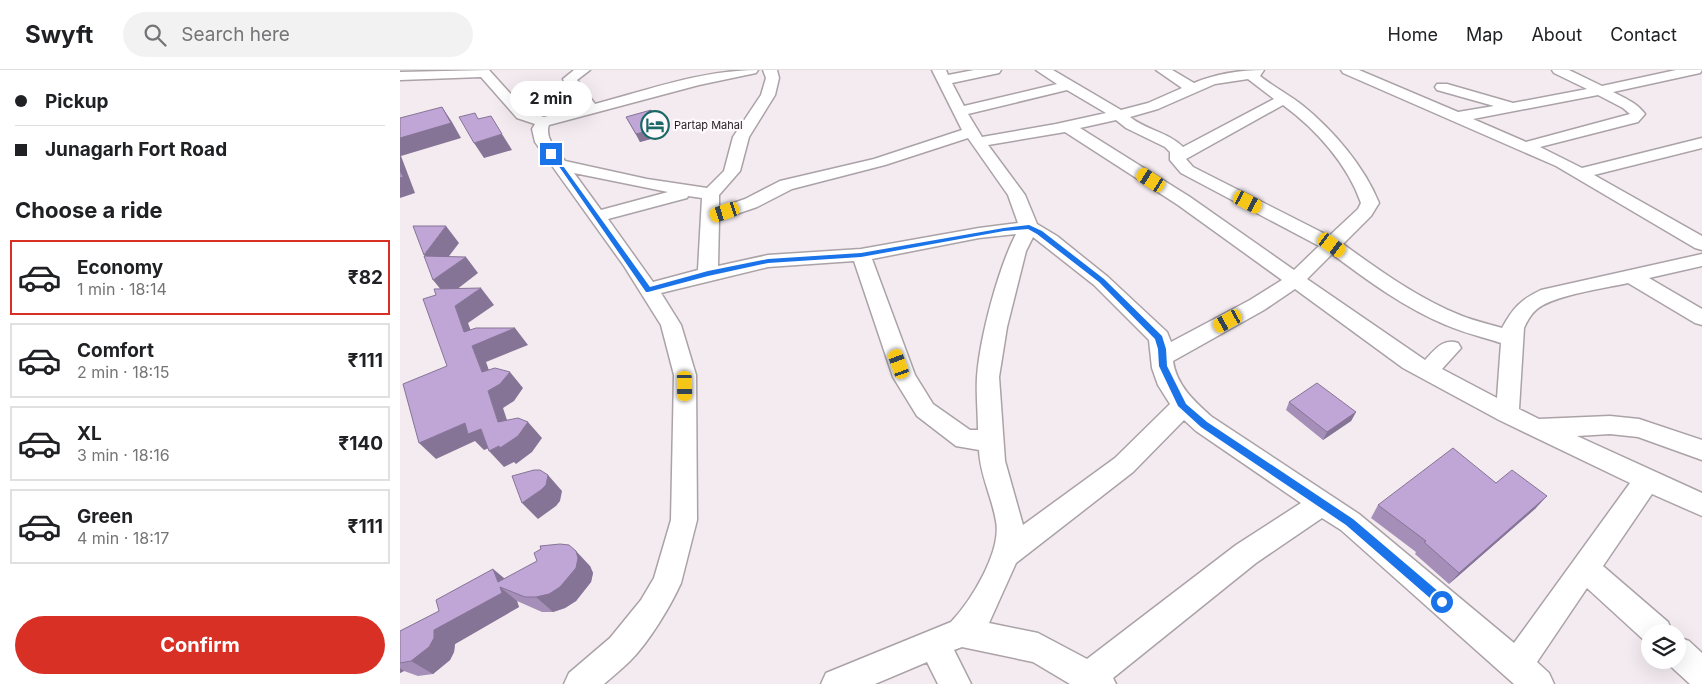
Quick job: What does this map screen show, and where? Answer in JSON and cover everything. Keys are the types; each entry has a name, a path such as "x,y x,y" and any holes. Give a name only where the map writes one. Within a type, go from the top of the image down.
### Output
{"street":[{"path":"400,72 406,70"},
{"path":"583,70 570,79 571,83 592,109"},
{"path":"400,76 483,71 522,115 543,122 697,81 750,70"},
{"path":"708,274 712,216 711,194 734,167 738,144 742,135 769,93 774,81 770,70"},
{"path":"994,70 941,75 959,112 1016,195 1029,227 1080,263 1125,303 1159,338 1166,377 1183,406 1211,429 1322,503 1374,542 1538,684"},
{"path":"1043,70 1119,115 1131,125 1176,147 1177,156 1182,165 1198,176 1332,245 1373,275 1430,309 1455,321 1512,339"},
{"path":"1164,70 1192,88"},
{"path":"1348,70 1528,146 1581,173 1702,244"},
{"path":"1528,146 1637,116 1638,114 1601,91 1559,70"},
{"path":"1457,117 1601,91 1695,70"},
{"path":"712,216 750,203 786,185 975,137 1068,127 1119,115 1153,106 1212,80 1255,72 1260,83 1311,119 1368,194 1370,203 1365,212 1295,280 1257,305 1162,357"},
{"path":"1006,77 1024,96"},
{"path":"959,112 1069,85"},
{"path":"1442,87 1514,108"},
{"path":"1177,156 1284,99"},
{"path":"543,122 540,128 540,137 597,216 671,325 685,375 684,520 667,583 651,610 621,649 580,684"},
{"path":"1068,127 1184,201 1355,324 1427,371 1507,414 1702,505"},
{"path":"1581,173 1702,143"},
{"path":"560,165 647,184 711,194"},
{"path":"597,216 692,191"},
{"path":"648,290 768,261 861,255 979,233 1029,227"},
{"path":"837,684 962,632 976,618 1006,555 1010,540 1010,523 992,461 988,377 996,327 1017,251 1029,227"},
{"path":"861,255 904,377 925,410 965,439 990,441"},
{"path":"1507,414 1513,328 1521,312 1531,303 1548,295 1702,260"},
{"path":"1631,276 1702,318"},
{"path":"1427,371 1450,348"},
{"path":"1006,555 1124,465 1183,406"},
{"path":"1536,428 1610,425 1639,428 1702,450"},
{"path":"1516,666 1647,480"},
{"path":"962,632 1038,648 1094,680 1246,554 1322,503"},
{"path":"1585,568 1647,624"},
{"path":"934,644 955,684"},
{"path":"1686,659 1702,674"}],"building":[{"path":"442,107 451,123 400,138 400,118"},
{"path":"651,110 662,127 636,134 626,117"},
{"path":"475,113 478,119 491,116 502,134 474,143 459,117"},
{"path":"413,226 446,226 424,255"},
{"path":"424,256 466,257 433,280"},
{"path":"481,288 455,306 464,332 476,328 515,328 472,346 482,372 495,368 510,372 500,384 488,391 498,422 518,418 528,422 518,436 500,448 499,446 489,451 481,429 468,434 465,423 419,443 403,384 447,366 423,299 436,295 434,289"},
{"path":"1317,383 1356,412 1327,432 1289,402"},
{"path":"1453,448 1496,483 1512,470 1547,496 1459,573 1424,542 1426,541 1378,505"},
{"path":"540,470 548,475 546,485 522,503 512,476"},
{"path":"569,545 576,551 578,558 576,568 560,587 549,594 525,597 500,587 502,593 434,630 434,638 429,647 411,661 400,663 400,631 439,611 436,600 493,569 498,582 537,561 534,553 541,549 540,546"}],"place":[{"name":"Partap Mahal","path":"655,125"}],"route":[{"path":"551,154 632,264 648,290 748,264 768,261 861,255 944,239 1029,227 1040,232 1101,281 1159,338 1162,344 1163,366 1166,377 1183,406 1239,449 1350,522 1442,602"}]}
